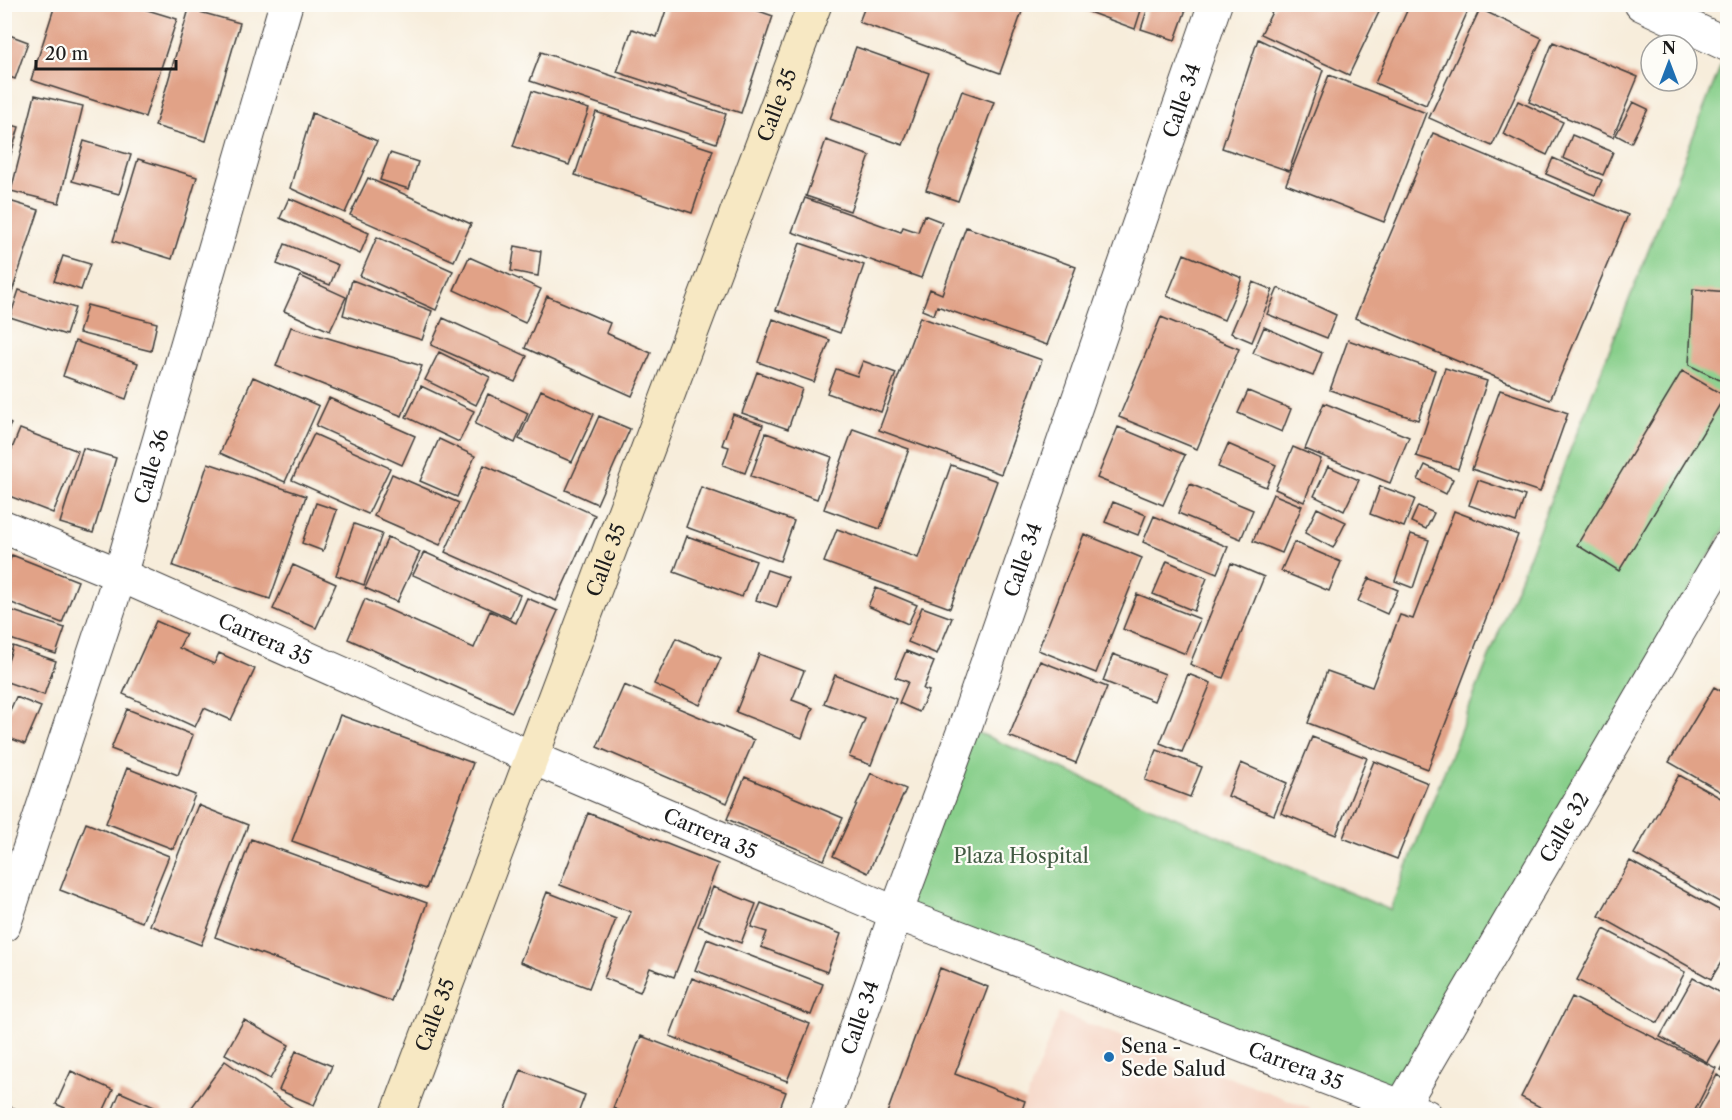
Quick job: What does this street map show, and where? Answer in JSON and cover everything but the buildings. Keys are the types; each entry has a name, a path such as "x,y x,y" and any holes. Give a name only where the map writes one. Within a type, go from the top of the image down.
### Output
{"street":[{"name":"Calle 36","path":"4,925 120,575 286,4"},
{"name":"Calle 35","path":"397,1116 815,4"},
{"name":"Calle 34","path":"826,1116 896,913 965,727 1215,4"},
{"path":"1641,4 1728,45"},
{"name":"Carrera 35","path":"4,527 120,575 533,758 896,913 1407,1112"},
{"name":"Calle 32","path":"1407,1112 1728,547"}],"shaded area":[{"name":"Sena - Sede Salud","path":"1059,1013 1310,1108 1307,1116 1020,1116"}],"green space":[{"name":"Plaza Hospital","path":"1721,65 1727,69 1727,524 1400,1105 896,913 965,727 1390,910"}],"place":[{"name":"Sena - Sede Salud","path":"1109,1057"}]}
